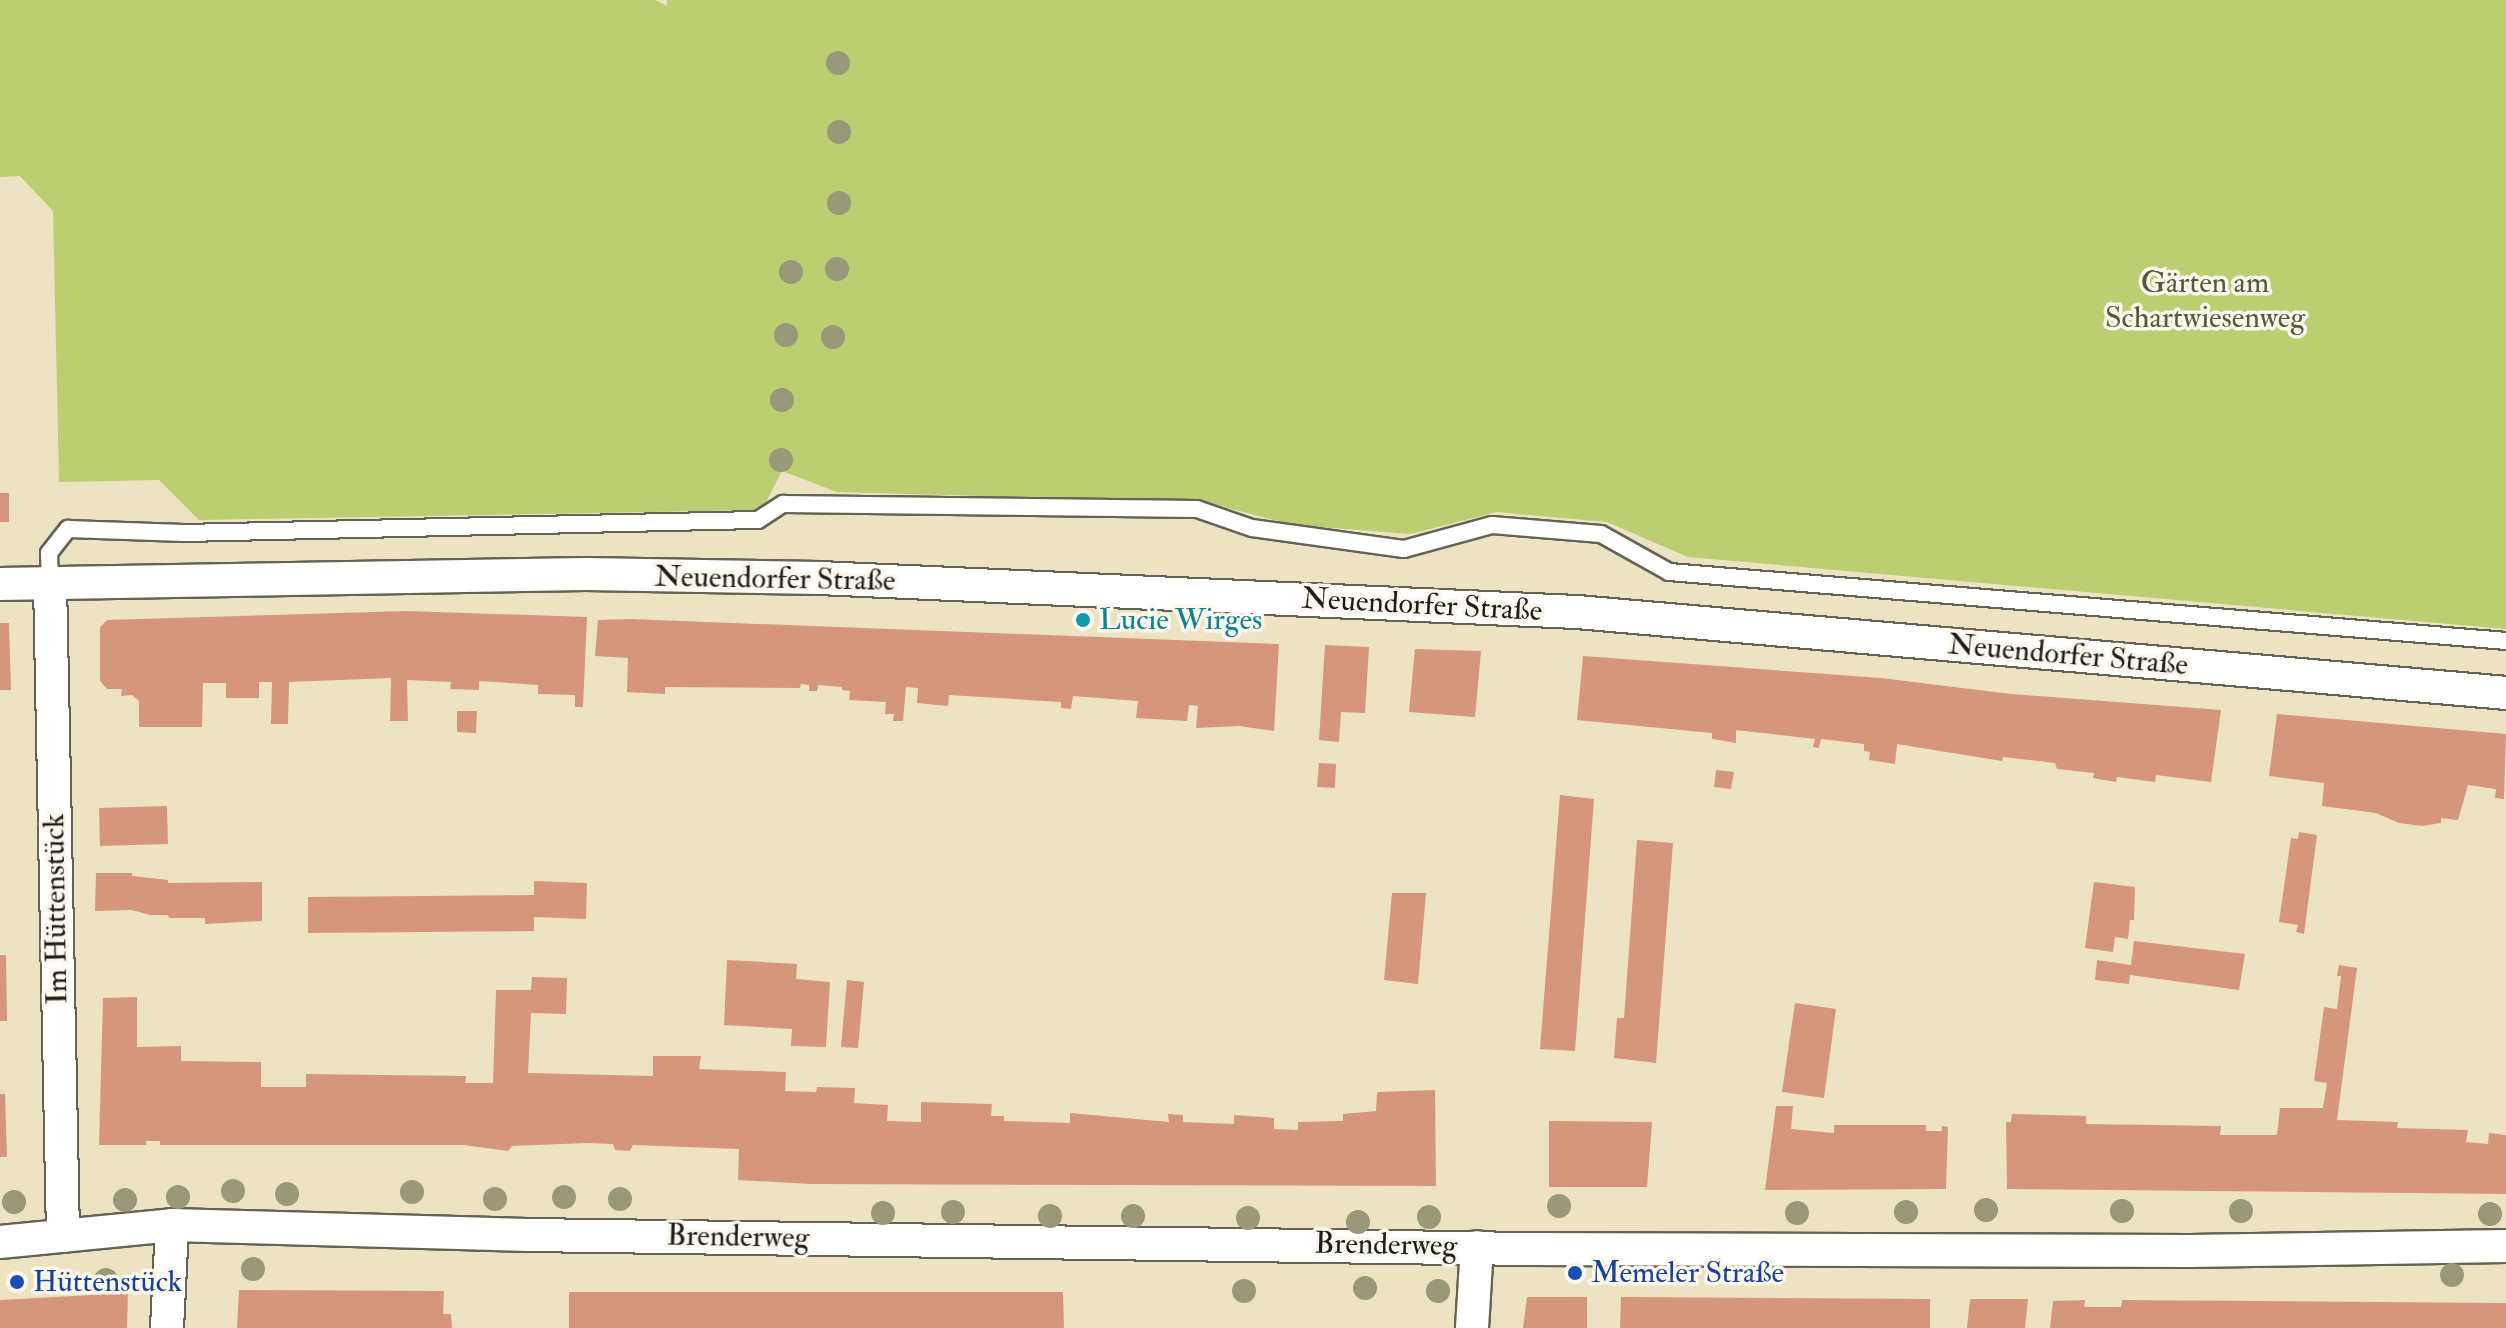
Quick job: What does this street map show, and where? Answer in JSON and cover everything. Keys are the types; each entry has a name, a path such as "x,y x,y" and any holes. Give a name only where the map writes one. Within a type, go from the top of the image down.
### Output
{"street":[{"name":"Neuendorfer Straße","path":"0,584 50,568 586,574 804,578 1522,609 2506,693"},
{"name":"Im Hüttenstück","path":"50,568 63,1236"},
{"name":"Brenderweg","path":"0,1242 172,1225 527,1235 1477,1247 2190,1251 2506,1246"},
{"path":"167,1328 172,1225"},
{"path":"1472,1328 1477,1247"}],"lane":[{"path":"50,568 68,529 184,533 758,520 783,504 1197,509 1252,528 1404,549 1492,525 1601,534 1669,572 2506,641"}],"green space":[{"name":"Gärten am Schartwiesenweg","path":"0,0 655,0 667,6 667,0 2506,0 2506,629 1688,557 1607,522 1497,512 1410,534 1293,525 1205,502 837,492 782,471 762,510 199,520 159,480 59,482 53,211 20,176 0,177"}],"building":[{"path":"0,493 9,493 9,522 0,522"},
{"path":"407,611 587,617 583,707 575,707 575,695 538,694 538,685 479,681 479,690 450,689 451,682 407,680 408,721 390,721 391,678 289,682 288,724 271,724 272,682 259,682 259,698 226,698 226,683 203,683 202,727 139,727 139,701 132,695 121,696 122,689 107,689 100,681 100,627 107,620"},
{"path":"598,620 1279,644 1274,731 1239,726 1196,728 1198,706 1189,705 1187,721 1136,718 1138,701 1073,696 1071,709 1061,708 1061,702 949,695 948,706 917,703 918,688 906,687 903,721 893,721 894,714 885,714 886,702 849,700 850,691 842,690 842,687 818,685 817,691 809,691 809,685 801,684 800,688 665,687 665,694 627,692 628,658 595,656"},
{"path":"0,623 9,623 11,690 0,690"},
{"path":"1325,645 1369,647 1365,713 1341,712 1339,742 1319,740"},
{"path":"1415,649 1481,651 1475,717 1409,712"},
{"path":"1583,656 1881,678 2011,694 2221,710 2211,782 2156,775 2155,782 2117,777 2116,782 2093,778 2094,773 2057,769 2055,763 2003,757 2002,761 1897,744 1895,764 1869,760 1870,752 1864,751 1864,744 1821,739 1819,748 1813,747 1815,739 1736,730 1736,743 1712,739 1712,733 1577,720"},
{"path":"457,711 477,711 476,733 457,732"},
{"path":"2277,714 2506,734 2504,799 2495,798 2496,789 2468,785 2458,820 2441,818 2441,823 2422,826 2399,823 2376,813 2322,806 2324,783 2269,776"},
{"path":"1319,763 1336,764 1335,788 1317,787"},
{"path":"1716,770 1734,772 1731,789 1714,787"},
{"path":"1560,795 1594,799 1575,1051 1540,1049"},
{"path":"167,806 168,844 100,846 99,808"},
{"path":"2299,832 2317,835 2304,934 2296,932 2298,925 2279,922 2291,838 2298,839"},
{"path":"1637,840 1673,843 1656,1063 1614,1058 1617,1018 1624,1018"},
{"path":"96,873 132,873 132,876 168,880 168,883 262,882 262,921 205,924 205,918 169,918 168,915 150,915 132,910 95,911"},
{"path":"534,881 587,883 586,919 534,917 534,931 308,933 308,897 534,895"},
{"path":"2094,882 2135,887 2134,920 2130,920 2128,939 2115,937 2113,952 2085,948"},
{"path":"1392,893 1426,893 1418,984 1384,980"},
{"path":"2134,941 2245,954 2239,990 2130,975 2129,984 2095,980 2097,960 2131,965"},
{"path":"0,955 6,955 7,1021 0,1021"},
{"path":"727,960 797,964 796,979 830,982 826,1047 791,1046 792,1029 724,1025"},
{"path":"2339,965 2357,968 2337,1120 2398,1122 2397,1128 2468,1130 2466,1142 2488,1144 2489,1133 2506,1135 2506,1194 2007,1189 2006,1122 2011,1122 2012,1114 2086,1116 2086,1124 2221,1126 2220,1135 2277,1135 2280,1108 2323,1108 2327,1083 2314,1081 2324,1007 2337,1009 2341,976 2337,976"},
{"path":"532,977 567,978 566,1014 531,1013 528,1073 653,1076 653,1056 701,1056 699,1069 786,1072 785,1091 816,1092 817,1087 855,1088 854,1103 888,1105 887,1121 921,1122 921,1102 992,1104 991,1116 1004,1116 1004,1121 1070,1123 1070,1113 1169,1122 1168,1114 1183,1115 1183,1122 1234,1124 1234,1115 1274,1118 1274,1129 1298,1130 1298,1122 1343,1121 1343,1114 1376,1111 1377,1092 1435,1090 1436,1186 811,1184 738,1180 739,1149 633,1145 630,1151 615,1150 613,1144 587,1143 512,1146 508,1151 463,1145 160,1145 160,1141 146,1141 146,1145 99,1145 103,998 137,997 137,1047 181,1046 181,1061 261,1062 261,1087 306,1087 306,1074 466,1076 465,1083 493,1083 496,990 531,990"},
{"path":"847,980 864,982 858,1048 841,1047"},
{"path":"1795,1003 1836,1009 1824,1098 1782,1092"},
{"path":"0,1094 5,1094 7,1157 0,1157"},
{"path":"1776,1106 1793,1106 1791,1129 1834,1133 1834,1125 1926,1125 1926,1131 1942,1131 1942,1126 1948,1127 1946,1189 1765,1190"},
{"path":"1549,1121 1652,1122 1647,1187 1549,1187"},
{"path":"239,1290 444,1291 443,1314 451,1314 452,1328 237,1328"},
{"path":"569,1292 1063,1292 1064,1328 569,1328"},
{"path":"128,1293 127,1328 0,1328 0,1300"},
{"path":"1527,1297 1587,1297 1587,1328 1523,1328"},
{"path":"1621,1297 1930,1299 1930,1328 1620,1328"},
{"path":"1970,1299 2028,1299 2025,1328 1967,1328"},
{"path":"2085,1300 2084,1307 2121,1307 2122,1300 2506,1303 2506,1328 2050,1328 2053,1301"}],"place":[{"name":"Lucie Wirges","path":"1083,620"},
{"name":"Memeler Straße","path":"1575,1273"},
{"name":"Hüttenstück","path":"17,1282"}]}
